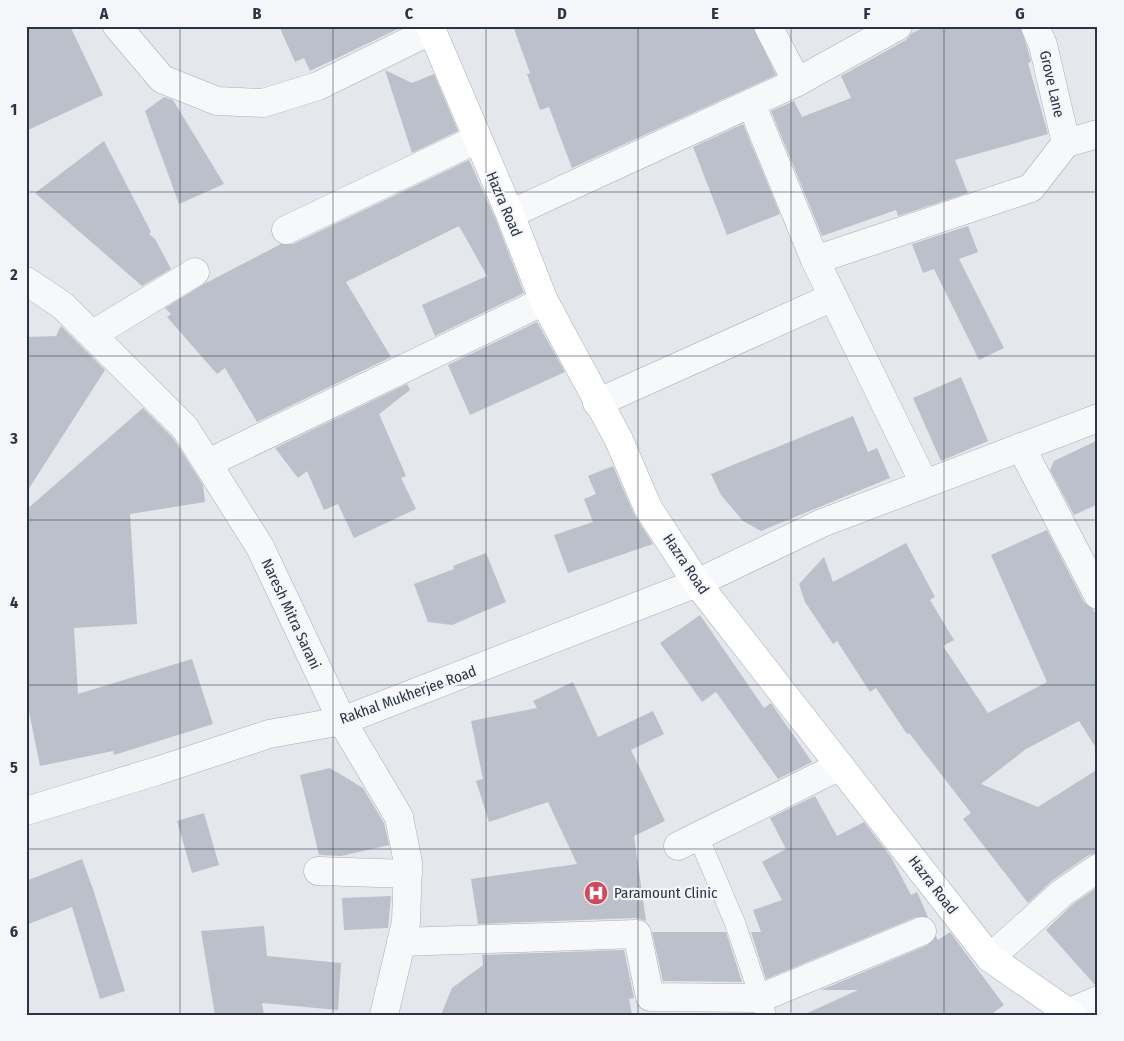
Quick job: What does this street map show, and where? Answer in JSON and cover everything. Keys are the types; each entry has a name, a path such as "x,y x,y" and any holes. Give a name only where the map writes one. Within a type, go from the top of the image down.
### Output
{"main road":[{"name":"Hazra Road","path":"431,28 476,138 510,214 544,301 597,403 619,440 648,508 697,583 990,958 1068,1014"}],"street":[{"path":"117,26 162,79 217,101 263,103 318,86 431,28"},
{"path":"768,26 797,82"},
{"name":"Grove Lane","path":"1035,26 1043,45 1066,143"},
{"path":"510,214 797,82 896,27"},
{"path":"751,103 815,260 924,482"},
{"path":"815,260 1031,188 1066,143 1098,134"},
{"path":"286,230 476,138"},
{"path":"92,335 195,272"},
{"name":"Naresh Mitra Sarani","path":"26,281 62,305 186,428 260,547 342,721 399,817 408,863 406,922 384,1015"},
{"path":"597,403 833,297"},
{"path":"208,463 544,301"},
{"name":"Rakhal Mukherjee Road","path":"26,811 268,734 342,721 697,583 822,523 924,482 1097,420"},
{"path":"1021,447 1098,595"},
{"path":"688,841 840,766"},
{"path":"990,958 1062,893 1098,868"},
{"path":"318,871 408,874"},
{"path":"401,942 637,934 650,997 763,1006 922,932"},
{"path":"1068,1014 1098,1000"}],"lane":[{"path":"688,841 735,923 763,1006"}],"building":[{"path":"26,26 70,26 103,95 26,131"},
{"path":"279,26 404,26 310,71 304,58 295,62"},
{"path":"513,26 753,26 776,75 572,168 549,107 540,110 527,74 530,73"},
{"path":"928,26 1020,26 1028,50 1031,62 1028,63 1048,134 955,160 968,193 898,216 896,210 822,236 771,111 794,101 802,117 851,98 841,76 906,40 912,33"},
{"path":"385,70 412,83 434,74 458,131 412,153"},
{"path":"164,97 173,100 224,184 179,204 145,111"},
{"path":"743,124 780,214 727,235 693,147"},
{"path":"104,141 151,232 149,234 155,239 171,269 142,286 35,193"},
{"path":"469,160 496,220 524,293 435,336 422,305 487,276 459,226 346,282 391,357 257,422 225,368 217,374 167,317 171,314 165,308 204,284 281,244 293,244"},
{"path":"968,226 978,252 959,259 1004,348 979,360 934,269 923,273 912,244"},
{"path":"537,322 565,372 470,415 448,365"},
{"path":"61,326 105,370 26,493 26,337 56,336"},
{"path":"961,377 988,441 941,461 913,398"},
{"path":"407,384 410,390 379,414 406,476 401,478 416,509 354,538 338,504 324,510 307,471 298,478 275,448"},
{"path":"143,408 173,438 203,485 205,502 130,514 137,624 74,628 78,694 192,659 213,724 114,755 113,751 40,766 26,697 26,510"},
{"path":"853,416 868,452 877,448 890,478 761,531 743,521 721,495 711,474"},
{"path":"1098,440 1098,504 1074,515 1050,470 1054,461"},
{"path":"613,466 634,514 653,544 568,573 554,535 593,522 584,499 596,494 588,476"},
{"path":"1047,530 1084,602 1093,609 1098,620 1098,751 1079,721 1026,749 981,784 1038,807 1098,769 1098,853 1089,855 1053,880 1028,903 963,819 971,813 909,733 907,734 876,688 870,692 837,641 833,644 805,602 799,584 824,557 833,582 906,543 935,597 930,600 954,640 943,646 988,713 1047,682 991,555"},
{"path":"486,553 506,602 452,625 428,622 414,584 454,569 453,566"},
{"path":"700,615 764,708 771,703 812,762 778,779 716,692 702,702 660,643"},
{"path":"573,682 598,737 653,711 664,734 631,750 665,821 634,836 646,921 636,918 478,924 471,879 577,864 548,802 489,822 476,781 483,779 471,721 537,708 533,701"},
{"path":"330,768 363,788 384,823 389,845 341,856 319,855 300,775"},
{"path":"815,796 837,836 864,822 891,857 911,895 917,892 928,917 916,917 766,979 751,932 761,932 753,910 782,900 762,862 786,849 770,818"},
{"path":"204,813 219,865 192,873 177,821"},
{"path":"82,859 125,991 100,999 72,907 26,925 26,881"},
{"path":"1098,887 1098,985 1095,985 1046,930 1072,905"},
{"path":"391,896 388,928 344,930 342,898"},
{"path":"264,926 267,956 341,963 338,1010 262,1003 264,1015 215,1015 201,931"},
{"path":"652,932 726,932 742,982 663,981"},
{"path":"950,932 1004,1005 990,1015 803,1015 858,990 821,990 928,945 936,936 938,940"},
{"path":"624,950 634,998 629,999 632,1015 441,1015 452,988 483,965 482,955"}],"place":[{"name":"Paramount Clinic","path":"596,893"}]}
